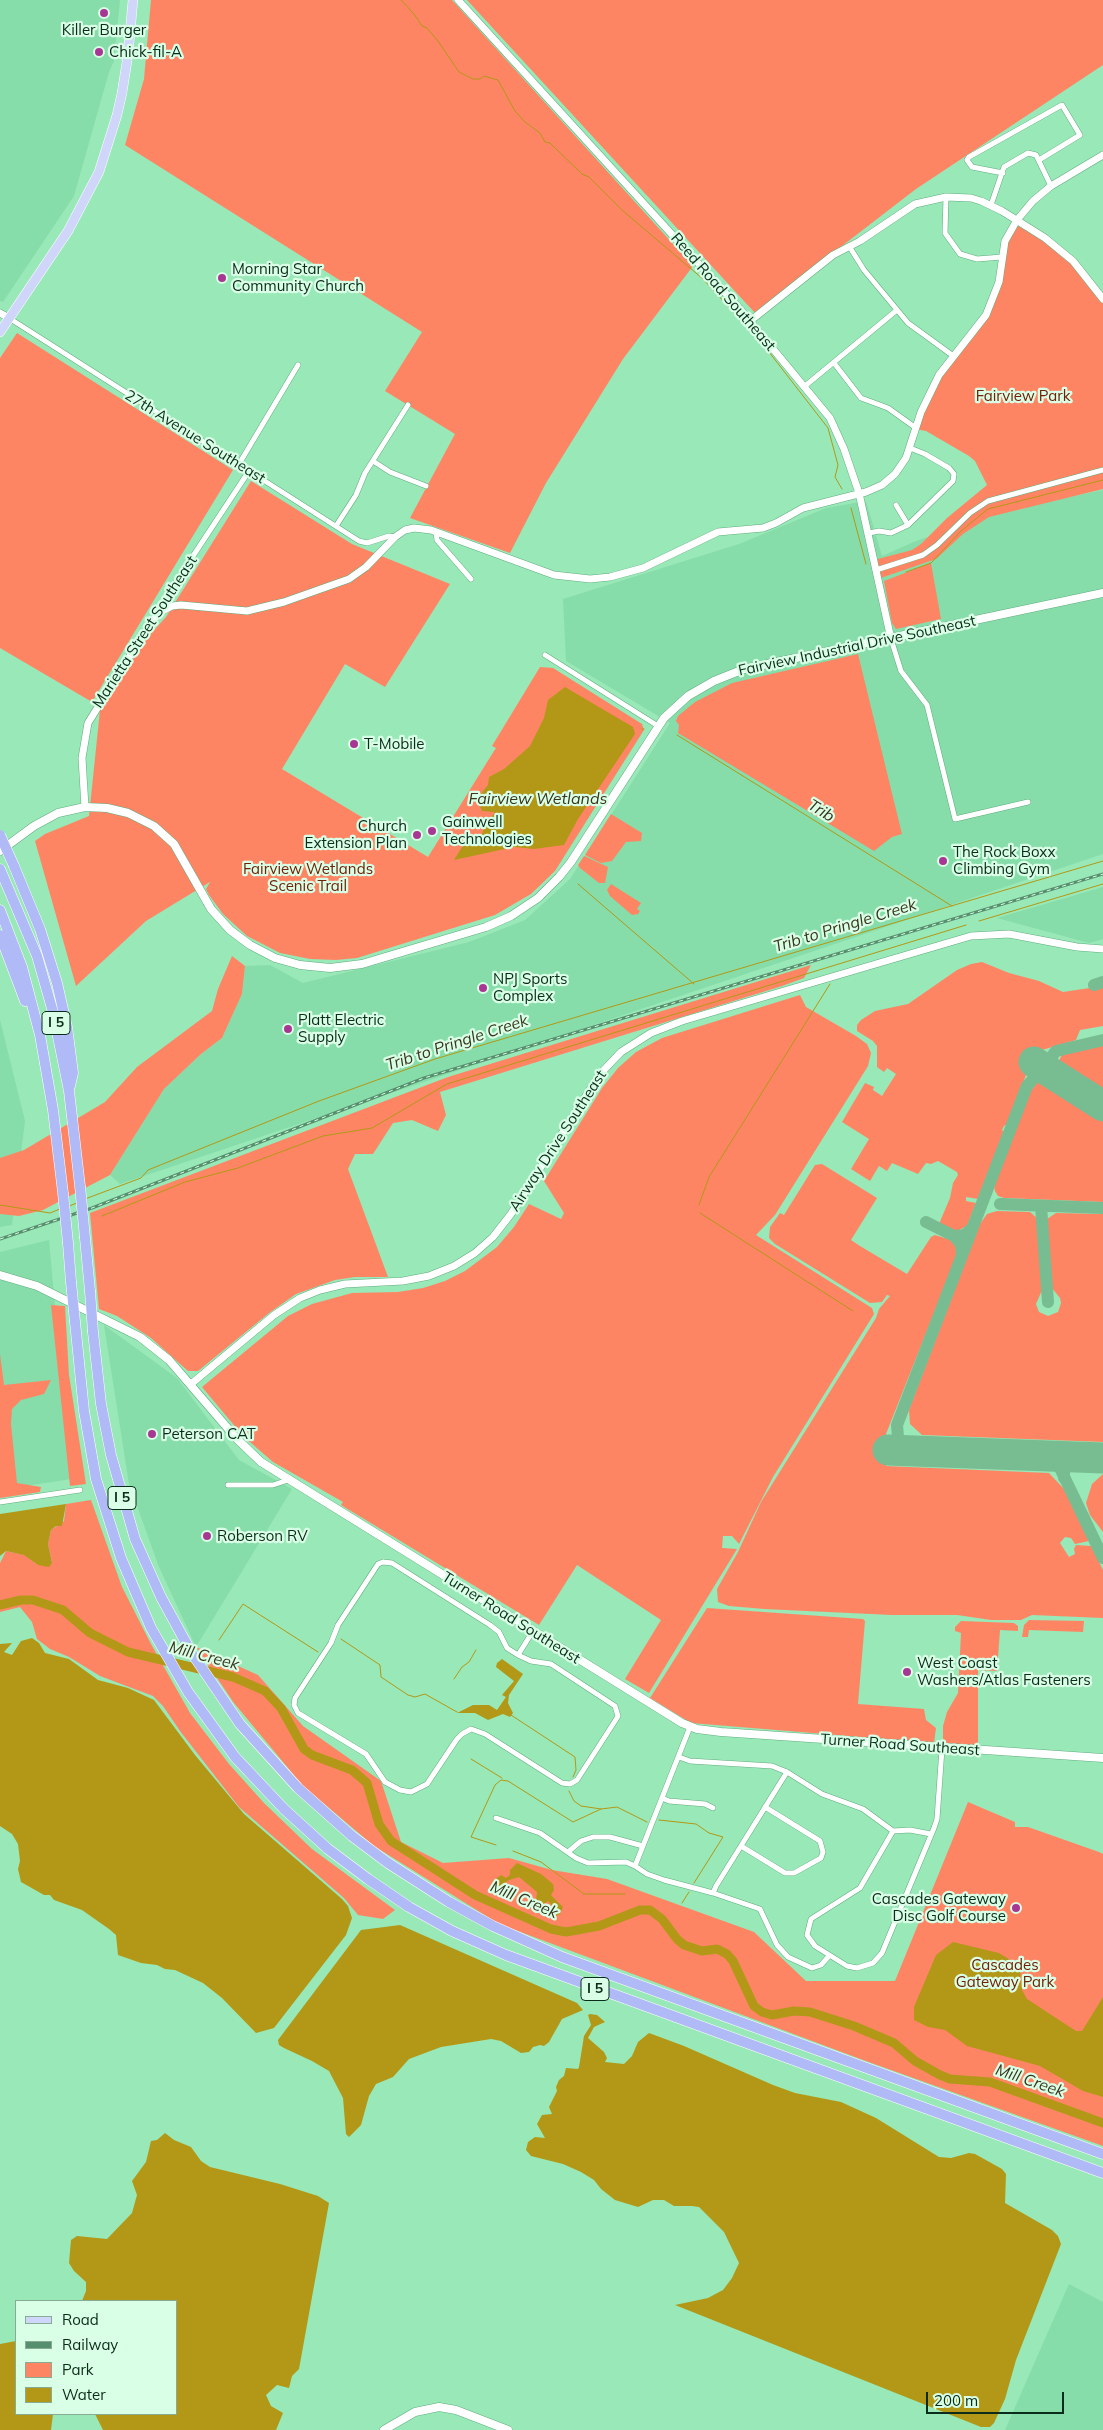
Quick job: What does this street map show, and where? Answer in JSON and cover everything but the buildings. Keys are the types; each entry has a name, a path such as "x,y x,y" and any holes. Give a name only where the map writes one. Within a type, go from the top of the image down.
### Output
{"highway":[{"name":"I 5","path":"0,835 40,929 57,983 67,1027 73,1074 69,1092"},
{"name":"I 5","path":"0,869 37,956 59,1036 69,1092 80,1186 93,1332 103,1413 120,1492 135,1538 150,1574 190,1652 213,1688 266,1756 326,1815 388,1863 476,1917 540,1948 599,1972 1101,2153"},
{"name":"I 5","path":"0,910 22,967 36,1022 53,1110 84,1411 96,1479 112,1534 130,1582 160,1645 180,1680 235,1757 290,1815 368,1880 438,1923 469,1939 538,1968 1103,2173"},
{"path":"0,935 26,1004 36,1022"}],"main road":[{"path":"0,332 68,231 99,172 122,93 133,0"},
{"name":"Fairview Industrial Drive Southeast","path":"0,851 42,820 58,813 85,807 107,808 128,813 148,822 162,832 180,853 212,909 230,930 250,945 275,958 300,965 320,968 350,967 486,927 511,916 538,898 559,878 571,862 658,726 688,696 728,674 1103,594"},
{"name":"Turner Road Southeast","path":"0,1275 37,1286 130,1332 159,1352 191,1384 249,1452 288,1480 664,1713 690,1726 721,1732 1103,1758"},
{"path":"384,2430 415,2412 439,2407 456,2410 508,2430"}],"street":[{"name":"Reed Road Southeast","path":"458,0 750,321 805,386 836,428 859,493 891,639"},
{"path":"1003,172 972,167 967,160 969,157 1062,105 1080,136 1039,160"},
{"path":"991,205 1006,165 1028,153 1032,153 1039,160 1052,186"},
{"path":"162,611 182,605 241,610 267,608 350,579 366,567 395,537 405,530 414,528 436,532 539,571 561,576 603,578 643,568 718,532 763,528 776,524 803,508 874,489 892,478 903,464 930,392 952,355 986,315 998,282 1005,242 1016,220 1033,200 1052,186 1103,155"},
{"path":"750,321 815,268 915,204 946,197 971,198 991,205 1016,220 1060,249 1073,261 1103,300"},
{"path":"946,197 945,233 960,254 977,259 1002,257"},
{"path":"849,246 864,270 897,310 929,340 952,355"},
{"path":"805,386 897,310"},
{"name":"27th Avenue Southeast","path":"0,313 364,543 372,543 390,536 395,537"},
{"path":"834,363 861,398 888,408 916,428"},
{"path":"239,464 298,365"},
{"path":"336,526 408,405"},
{"path":"869,533 879,531 891,533 908,525 950,485 954,476 953,471 935,459 910,448"},
{"path":"373,461 390,472 426,486"},
{"path":"876,570 923,555 937,545 970,513 988,501 1103,470"},
{"name":"Marietta Street Southeast","path":"85,807 82,758 88,723 149,626 162,611 166,597 250,471"},
{"path":"896,506 908,525"},
{"path":"436,532 437,540 470,579"},
{"path":"891,639 900,671 927,705 955,819 1028,802"},
{"path":"545,655 658,726"},
{"name":"Airway Drive Southeast","path":"191,1384 274,1315 300,1298 320,1290 345,1284 403,1281 429,1276 461,1262 481,1248 498,1232 511,1214 600,1074 621,1052 651,1033 682,1021 972,936 1009,934 1077,948 1103,949"},
{"path":"228,1485 274,1485 288,1480"},
{"path":"0,1502 80,1490"},
{"path":"383,1562 392,1563 490,1624 500,1632 507,1648 518,1655 531,1661 551,1664 612,1702 618,1711 615,1721 574,1783 562,1783 485,1734 471,1729 457,1739 427,1784 411,1792 400,1790 385,1782 366,1754 305,1718 298,1713 294,1705 295,1698 331,1642 338,1625 374,1570 383,1562"},
{"path":"518,1655 532,1631"},
{"path":"635,1866 690,1726"},
{"path":"893,1831 860,1888 815,1914 808,1923 807,1935 810,1941 829,1956 847,1966 857,1968 869,1966 878,1959 931,1834 938,1810 942,1748"},
{"path":"679,1757 690,1760 772,1766 787,1772 822,1794 863,1809 893,1831 910,1830 931,1834"},
{"path":"714,1893 716,1886 787,1772"},
{"path":"662,1798 668,1801 705,1804 712,1808"},
{"path":"741,1846 785,1874 794,1872 821,1858 823,1852 820,1841 765,1807"},
{"path":"496,1818 540,1833 588,1863 626,1862 647,1874 664,1880 714,1893 760,1909 777,1945 788,1957 799,1964 812,1968 818,1966 829,1956"},
{"path":"568,1852 581,1841 594,1837 610,1838 643,1846"}],"shaded area":[{"path":"0,0 120,0 114,61 109,72 74,196 3,302 0,301"},
{"path":"1103,490 1103,854 120,1184 110,1175 164,1089 201,1054 222,1038 242,994 245,966 270,965 303,983 469,942 525,920 570,879 670,723 566,661 563,599 739,544 826,508 866,501 882,556 916,541 1012,509"},
{"path":"1103,887 1103,939 1089,943 997,918"},
{"path":"0,1020 25,1121 12,1225 0,1227"},
{"path":"49,1240 71,1479 0,1490 0,1252"},
{"path":"104,1325 177,1378 239,1460 292,1489 196,1647 159,1567 129,1484"},
{"path":"1069,2284 1103,2302 1103,2430 1005,2430"}],"green space":[{"path":"151,0 452,0 693,266 623,359 546,483 510,553 410,518 455,434 385,391 422,332 125,145 144,79"},
{"path":"467,0 1103,0 1103,65 916,189 755,313"},
{"name":"Fairview Park","path":"1017,220 1060,249 1103,299 1103,489 989,517 963,534 936,559 878,579 874,560 912,550 987,485 975,461 969,456 926,431 915,429 930,392 993,299 1001,260"},
{"path":"17,333 233,470 92,702 0,648 0,358"},
{"name":"Fairview Wetlands Scenic Trail","path":"251,481 352,544 450,584 385,687 345,664 282,769 428,857 496,748 492,746 540,667 553,668 642,724 644,730 555,871 531,894 495,915 357,958 336,960 310,959 280,953 247,936 223,914 209,895 206,889 210,882 146,921 76,986 35,841 45,834 89,816 100,710 147,638 166,617"},
{"path":"931,563 941,619 896,629 892,623 884,581"},
{"path":"858,654 902,834 892,837 874,851 678,733 679,725 676,721 678,716 695,702 732,683"},
{"path":"611,814 642,833 641,841 626,842 612,861 601,863 585,855"},
{"path":"584,856 608,867 605,883 599,883 580,868 578,865"},
{"path":"611,884 641,903 637,909 640,911 638,914 632,915 610,896 607,890"},
{"path":"232,956 245,966 242,994 222,1038 201,1054 164,1089 110,1175 43,1210 19,1216 0,1214 0,1158 24,1150 105,1102 137,1067 212,1011 218,989"},
{"path":"982,962 1009,973 1039,981 1063,992 1103,986 1103,1026 1080,1030 1076,1040 1042,1050 1026,1075 1007,1124 1002,1130 1004,1132 978,1199 966,1197 966,1201 976,1203 967,1226 957,1231 939,1224 950,1198 953,1183 958,1175 957,1172 938,1161 931,1164 926,1163 918,1174 892,1163 887,1171 879,1166 870,1181 851,1169 869,1139 842,1122 865,1083 874,1087 873,1090 882,1096 896,1074 887,1068 884,1072 877,1067 877,1046 873,1041 857,1031 857,1025 861,1020 875,1011 908,1004 957,970"},
{"path":"811,965 804,978 782,986 440,1092 446,1115 438,1131 412,1120 393,1123 373,1154 355,1154 348,1169 388,1277 355,1277 335,1280 296,1294 269,1313 198,1371 188,1371 151,1338 117,1316 99,1309 90,1213 448,1077"},
{"path":"800,995 806,1007 856,1036 867,1044 871,1053 868,1066 775,1215 756,1235 872,1308 874,1314 773,1477 739,1544 732,1536 723,1536 722,1548 737,1549 649,1693 625,1679 661,1620 577,1565 539,1625 341,1505 343,1502 273,1462 243,1436 202,1387 288,1316 312,1304 352,1293 398,1292 423,1288 445,1281 465,1271 497,1247 514,1227 529,1204 561,1219 564,1213 544,1181 602,1088 618,1068 636,1052 662,1038"},
{"path":"1103,1045 1103,1094 1063,1068 1059,1061 1062,1054"},
{"path":"1042,1082 1103,1119 1103,1202 1004,1198 998,1196 995,1191 994,1186 1030,1092 1037,1083"},
{"path":"822,1164 877,1198 851,1240 860,1246 907,1274 931,1237 935,1235 951,1240 957,1248 957,1255 886,1434 886,1466 1049,1473 1064,1489 1089,1541 1075,1544 1071,1538 1065,1537 1060,1543 1069,1557 1075,1554 1074,1549 1076,1545 1091,1546 1103,1570 1103,1618 1032,1615 1021,1620 991,1620 957,1615 892,1615 764,1609 729,1606 718,1602 717,1589 738,1552 761,1502 876,1318 879,1309 890,1296 887,1295 882,1302 870,1303 775,1244 769,1238 770,1227 780,1213 784,1215 815,1165"},
{"path":"997,1211 1030,1212 1038,1219 1043,1288 1036,1304 1039,1312 1048,1316 1058,1312 1061,1303 1060,1298 1051,1287 1047,1219 1056,1213 1103,1214 1103,1442 922,1435 910,1424 909,1410 980,1224 987,1214"},
{"path":"51,1305 65,1306 69,1375 86,1484 70,1486"},
{"path":"0,1354 4,1385 51,1380 44,1394 21,1400 12,1409 11,1424 17,1483 41,1487 40,1492 0,1498"},
{"path":"1103,1474 1103,1532 1090,1515 1086,1503 1092,1484"},
{"path":"91,1500 122,1587 151,1644 190,1713 229,1764 264,1803 312,1849 395,1910 383,1919 358,1915 344,1898 239,1807 163,1706 153,1696 100,1676 69,1657 50,1649 37,1639 32,1622 20,1607 0,1612 0,1563 6,1551 25,1555 38,1565 52,1563 48,1544 51,1530 64,1521 66,1504"},
{"path":"707,1608 863,1619 865,1621 858,1704 924,1709 926,1720 936,1728 934,1743 691,1723 650,1698"},
{"path":"1029,1620 1084,1621 1083,1632 1029,1630 1028,1637 1022,1637 1024,1625"},
{"path":"961,1621 1014,1623 1018,1626 1018,1631 1000,1630 997,1671 978,1670 978,1746 943,1744 943,1726 947,1712 958,1693 961,1633 955,1631 955,1627"},
{"name":"Cascades Gateway Park","path":"196,1647 258,1675 303,1726 381,1781 401,1842 443,1863 509,1858 552,1870 607,1879 754,1932 806,1981 895,1981 968,1802 1015,1822 1015,1827 1028,1827 1103,1854 1103,2146 863,2060 499,1924 374,1846 303,1786 234,1703"}],"water":[{"name":"Fairview Wetlands","path":"565,687 633,727 635,734 578,819 564,845 534,849 514,847 454,860 462,847 482,834 486,821 494,814 494,812 482,811 479,804 479,796 488,785 489,777 504,769 530,746 544,718 548,700"},
{"path":"66,1504 62,1526 56,1526 51,1530 48,1544 52,1563 49,1567 38,1565 24,1555 6,1551 0,1556 0,1514"},
{"path":"32,1638 39,1643 45,1653 69,1659 98,1680 128,1688 154,1700 195,1755 244,1814 348,1906 352,1918 346,1935 274,2028 256,2033 222,1998 203,1983 175,1970 141,1963 118,1955 116,1935 109,1929 82,1910 54,1900 50,1895 44,1895 21,1882 18,1869 20,1861 18,1844 12,1834 0,1826 0,1644 12,1643 4,1652 12,1655 21,1641"},
{"path":"502,1659 523,1674 509,1695 508,1703 513,1713 510,1717 503,1714 488,1720 475,1713 457,1713 473,1705 489,1705 497,1710 506,1697 502,1695 514,1681 496,1667 497,1663"},
{"path":"517,1863 541,1874 553,1884 554,1890 551,1895 563,1907 560,1914 556,1916 555,1909 548,1901 538,1909 535,1908 537,1892 519,1877 509,1880 500,1887 494,1888 493,1881 501,1875 506,1878 510,1875 510,1870"},
{"path":"400,1925 577,2003 583,2010 562,2019 549,2042 544,2046 533,2047 529,2052 521,2053 501,2041 491,2039 441,2047 409,2059 393,2077 376,2084 369,2096 361,2125 349,2137 346,2134 343,2098 329,2071 279,2045 278,2040 361,1930"},
{"path":"953,1942 999,1953 1017,1964 1020,1969 1022,1990 1027,1999 1076,2031 1082,2031 1103,1997 1103,2097 1083,2091 1040,2066 967,2046 945,2030 928,2027 914,2020 914,2007 936,1955"},
{"path":"588,2015 597,2015 605,2022 594,2027 588,2038 604,2052 607,2058 605,2062 624,2064 632,2056 638,2042 649,2033 795,2093 841,2102 876,2118 939,2157 951,2158 969,2153 975,2154 1002,2169 1006,2174 1005,2203 1052,2230 1058,2236 1061,2244 1016,2360 1005,2399 994,2423 990,2427 981,2427 675,2305 708,2298 723,2290 732,2278 739,2263 724,2232 699,2207 674,2206 664,2200 653,2200 638,2207 615,2200 601,2189 594,2180 581,2172 563,2164 531,2156 526,2150 528,2142 535,2137 545,2138 537,2124 542,2115 552,2114 549,2107 557,2091 556,2087 559,2080 564,2076 566,2068 578,2069 579,2067 584,2036 591,2025"},
{"path":"165,2133 174,2140 191,2147 201,2161 210,2167 280,2184 318,2196 329,2203 299,2369 292,2376 289,2388 277,2385 266,2395 271,2406 283,2413 276,2430 103,2430 96,2415 178,2415 178,2300 82,2300 86,2291 86,2282 74,2271 69,2263 71,2240 77,2236 107,2239 132,2213 137,2195 132,2181 146,2162 151,2141 157,2140"},
{"path":"15,2341 15,2415 53,2415 51,2430 0,2430 0,2344"}],"waterway":[{"path":"401,0 422,26 427,28 438,41 459,72 473,79 480,79 484,76 498,80 515,111 525,122 540,133 545,142 550,143 582,174 589,177 622,210 703,279 762,343 828,428 838,465 835,477 842,489"},
{"name":"Trib to Pringle Creek","path":"906,572 931,563 961,531 988,509 1103,480"},
{"path":"851,508 866,564"},
{"name":"Trib","path":"677,735 952,906"},
{"name":"Trib to Pringle Creek","path":"85,1199 141,1178 148,1170 319,1101 435,1059 1103,861"},
{"name":"Trib","path":"578,884 694,984"},
{"name":"Trib to Pringle Creek","path":"979,921 1103,884"},
{"path":"102,1216 185,1182 238,1168 323,1136 372,1128 447,1084 966,925"},
{"path":"699,1205 709,1177 830,984"},
{"name":"Trib to Pringle Creek","path":"69,1206 77,1203"},
{"name":"Trib to Pringle Creek","path":"0,1205 50,1213 60,1209"},
{"path":"700,1213 853,1311"},
{"name":"Mill Creek","path":"0,1605 21,1600 33,1600 63,1610 90,1633 128,1652 233,1677 265,1691 281,1708 304,1749 312,1755 352,1770 367,1783 379,1824 391,1841 475,1895 551,1929 566,1932 599,1926 640,1910 650,1910 662,1919 684,1945 702,1951 717,1949 727,1954 733,1961 754,2006 762,2012 772,2015 794,2011 810,2012 854,2026 894,2043 915,2061 950,2079 990,2082 1103,2123"},
{"path":"219,1640 243,1604 318,1652"},
{"path":"341,1639 380,1665 381,1677 408,1695 415,1697 425,1694 457,1712"},
{"path":"454,1679 462,1667 469,1662 476,1650"},
{"path":"511,1715 575,1757 576,1770 573,1777"},
{"path":"471,1759 502,1778"},
{"path":"496,1845 471,1837 495,1785 501,1780 508,1781 573,1822 601,1809"},
{"path":"569,1791 574,1801 581,1806 601,1809 617,1807 647,1822"},
{"path":"659,1820 696,1824 709,1833 723,1837 694,1883"},
{"path":"513,1851 541,1862 584,1894 625,1894"},
{"path":"682,1903 689,1892"}],"taxiway":[{"path":"1094,985 1103,982"},
{"path":"914,1451 903,1446 898,1437 897,1425 1027,1086 1035,1077 1052,1074 1049,1060 1056,1051 1103,1040"},
{"path":"1000,1204 1103,1208"},
{"path":"1041,1206 1048,1302"},
{"path":"926,1222 954,1236"},
{"path":"962,1254 961,1244 954,1236 965,1235 972,1228"},
{"path":"1045,1456 1052,1459 1059,1466 1103,1558"},
{"path":"1064,1478 1064,1471 1068,1464 1080,1457"}],"runway":[{"path":"1034,1062 1103,1106"},
{"path":"888,1450 1103,1458"}],"railway":[{"path":"0,1239 92,1208 424,1078 1103,874"}],"place":[{"name":"Killer Burger","path":"104,13"},
{"name":"Chick-fil-A","path":"99,52"},
{"name":"Morning Star Community Church","path":"222,278"},
{"name":"T-Mobile","path":"354,744"},
{"name":"Gainwell Technologies","path":"432,831"},
{"name":"Church Extension Plan","path":"417,835"},
{"name":"The Rock Boxx Climbing Gym","path":"943,861"},
{"name":"NPJ Sports Complex","path":"483,988"},
{"name":"Platt Electric Supply","path":"288,1029"},
{"name":"Peterson CAT","path":"152,1434"},
{"name":"Roberson RV","path":"207,1536"},
{"name":"West Coast Washers/Atlas Fasteners","path":"907,1672"},
{"name":"Cascades Gateway Disc Golf Course","path":"1016,1908"}]}
